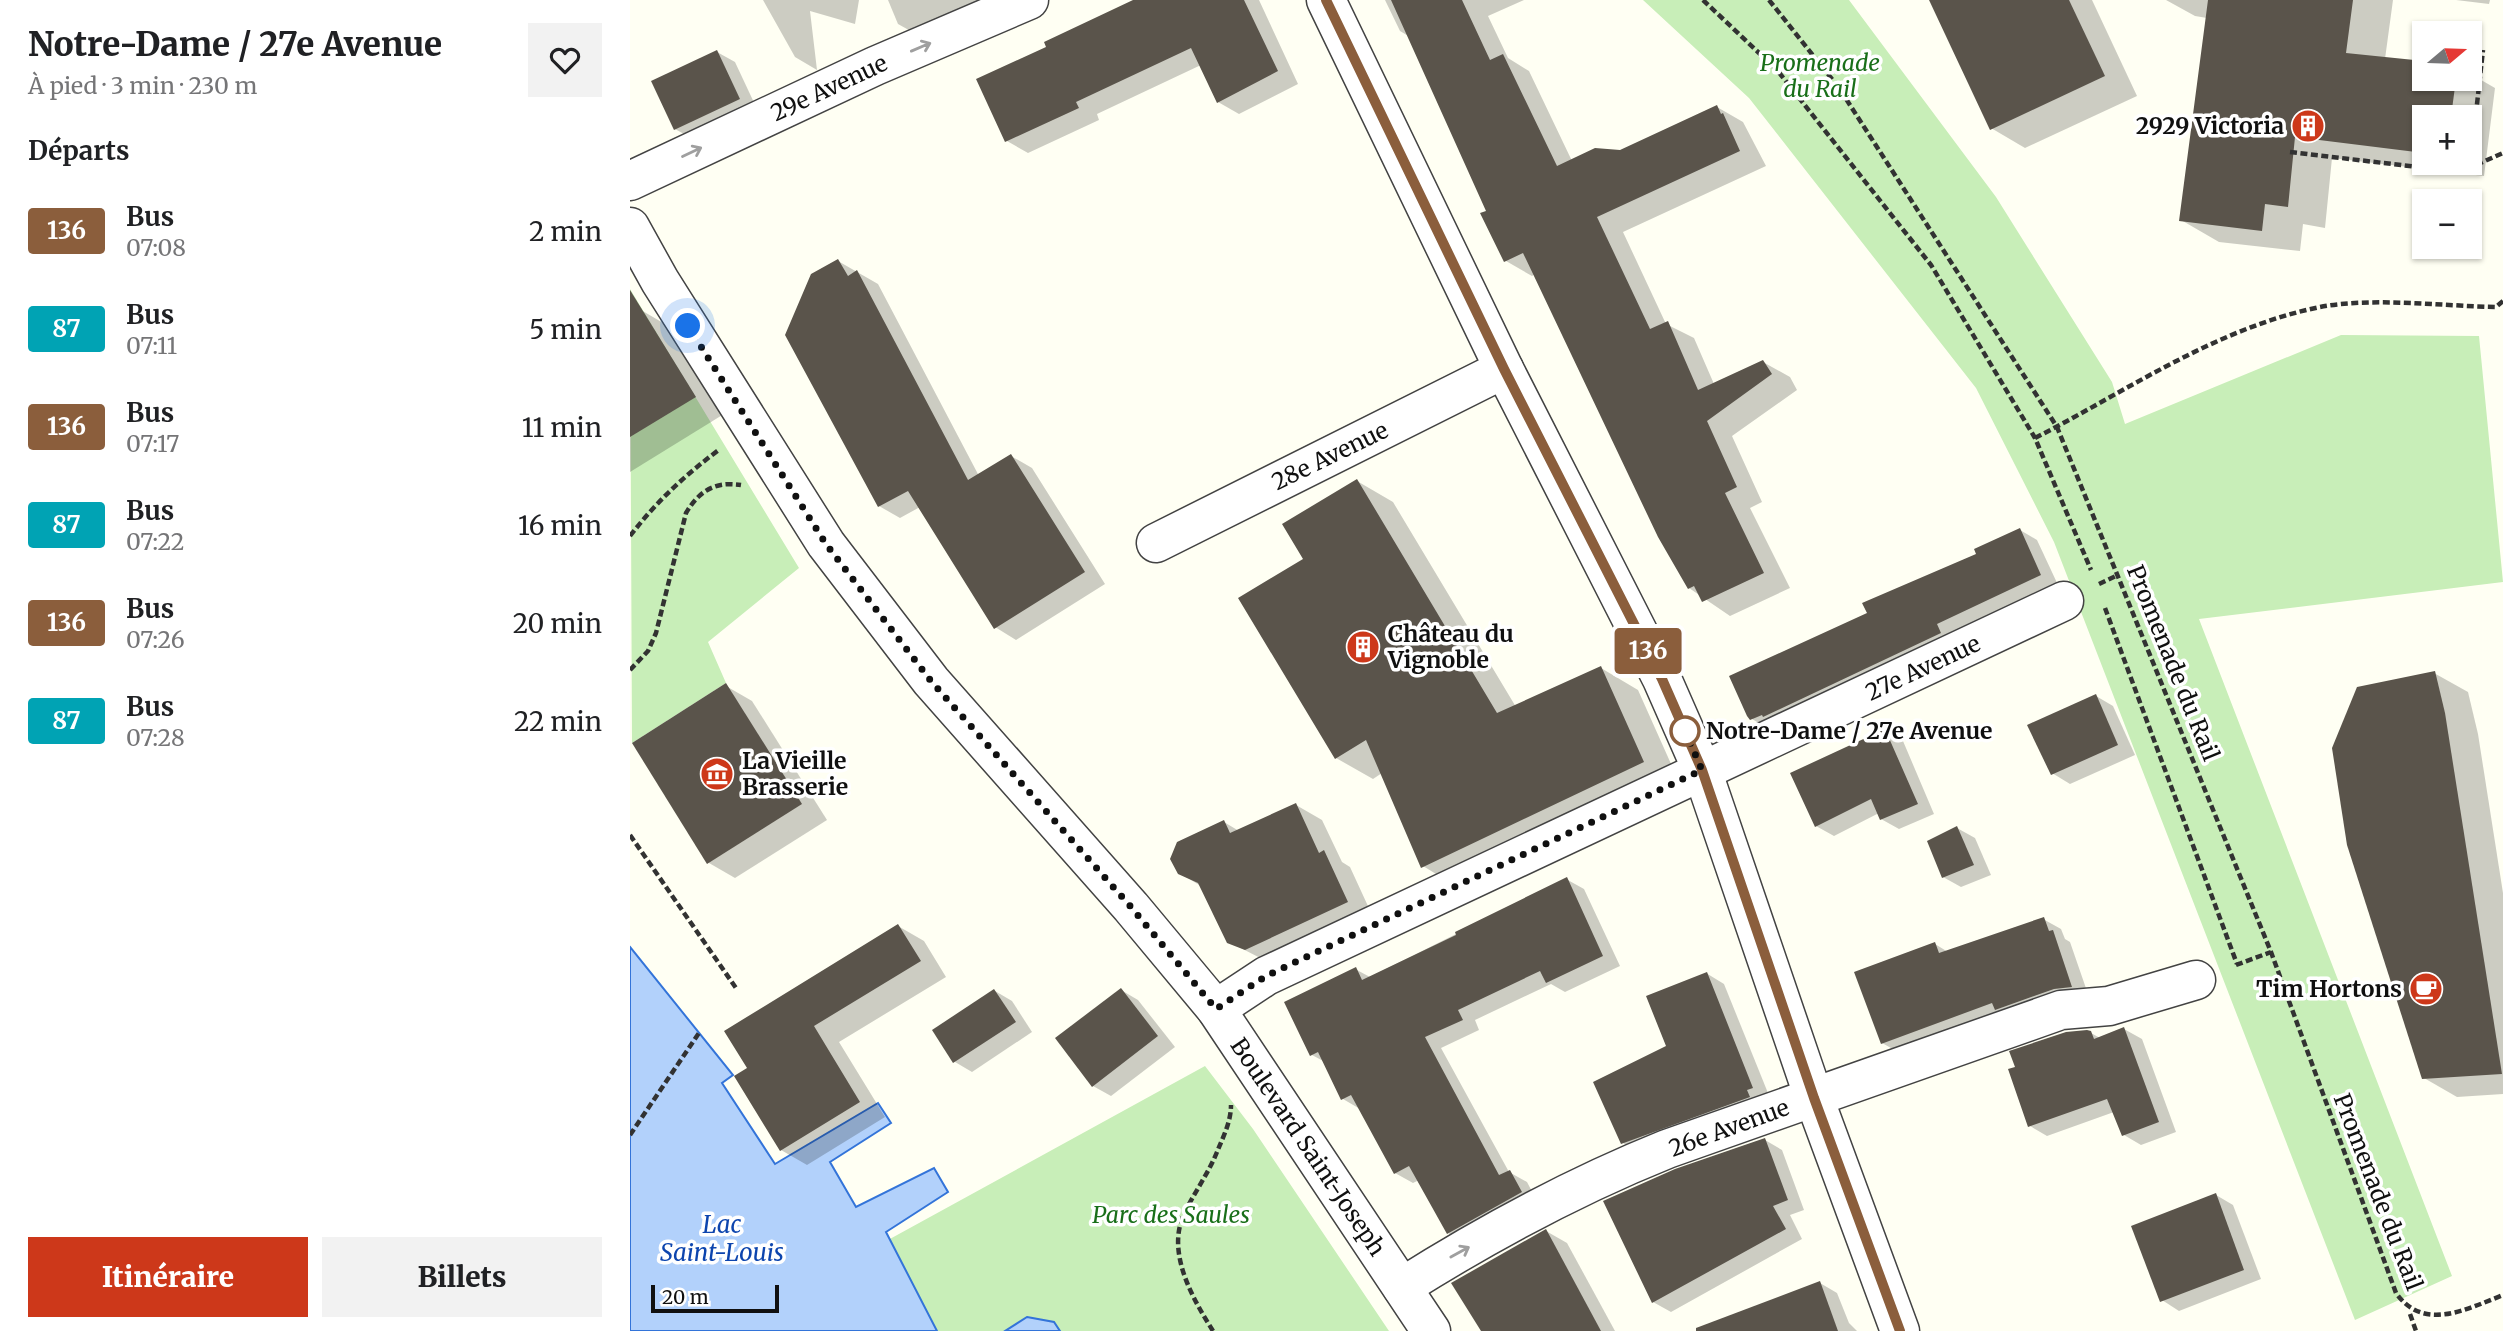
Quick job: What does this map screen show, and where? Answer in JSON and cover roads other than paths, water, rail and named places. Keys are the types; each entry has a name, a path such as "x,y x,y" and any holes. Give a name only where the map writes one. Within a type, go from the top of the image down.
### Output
{"street":[{"name":"29e Avenue","path":"630,181 875,66 1029,0"},
{"path":"1326,0 1504,369 1662,679 1702,770 1814,1098 1900,1331"},
{"name":"Boulevard Saint-Joseph","path":"630,227 695,338 826,544 931,681 1131,907 1216,1009 1431,1331"},
{"name":"28e Avenue","path":"1156,543 1504,369"},
{"name":"27e Avenue","path":"1216,1009 1266,976 2081,593"},
{"name":"26e Avenue","path":"1402,1287 1457,1253 1623,1167 2062,1010 2109,1006 2196,980"}],"water":[{"name":"Lac Saint-Louis","path":"630,947 733,1075 722,1083 775,1164 878,1103 891,1123 830,1162 856,1207 934,1168 948,1192 886,1232 937,1331 630,1331"},
{"path":"1027,1317 1054,1322 1060,1331 1005,1331"}],"place":[{"name":"2929 Victoria","path":"2308,126"},
{"name":"Château du Vignoble","path":"1363,647"},
{"name":"Notre-Dame / 27e Avenue","path":"1685,731"},
{"name":"La Vieille Brasserie","path":"717,774"},
{"name":"Tim Hortons","path":"2426,989"}],"park label":[{"name":"Promenade du Rail","path":"1820,76"},
{"name":"Parc des Saules","path":"1171,1215"}]}
